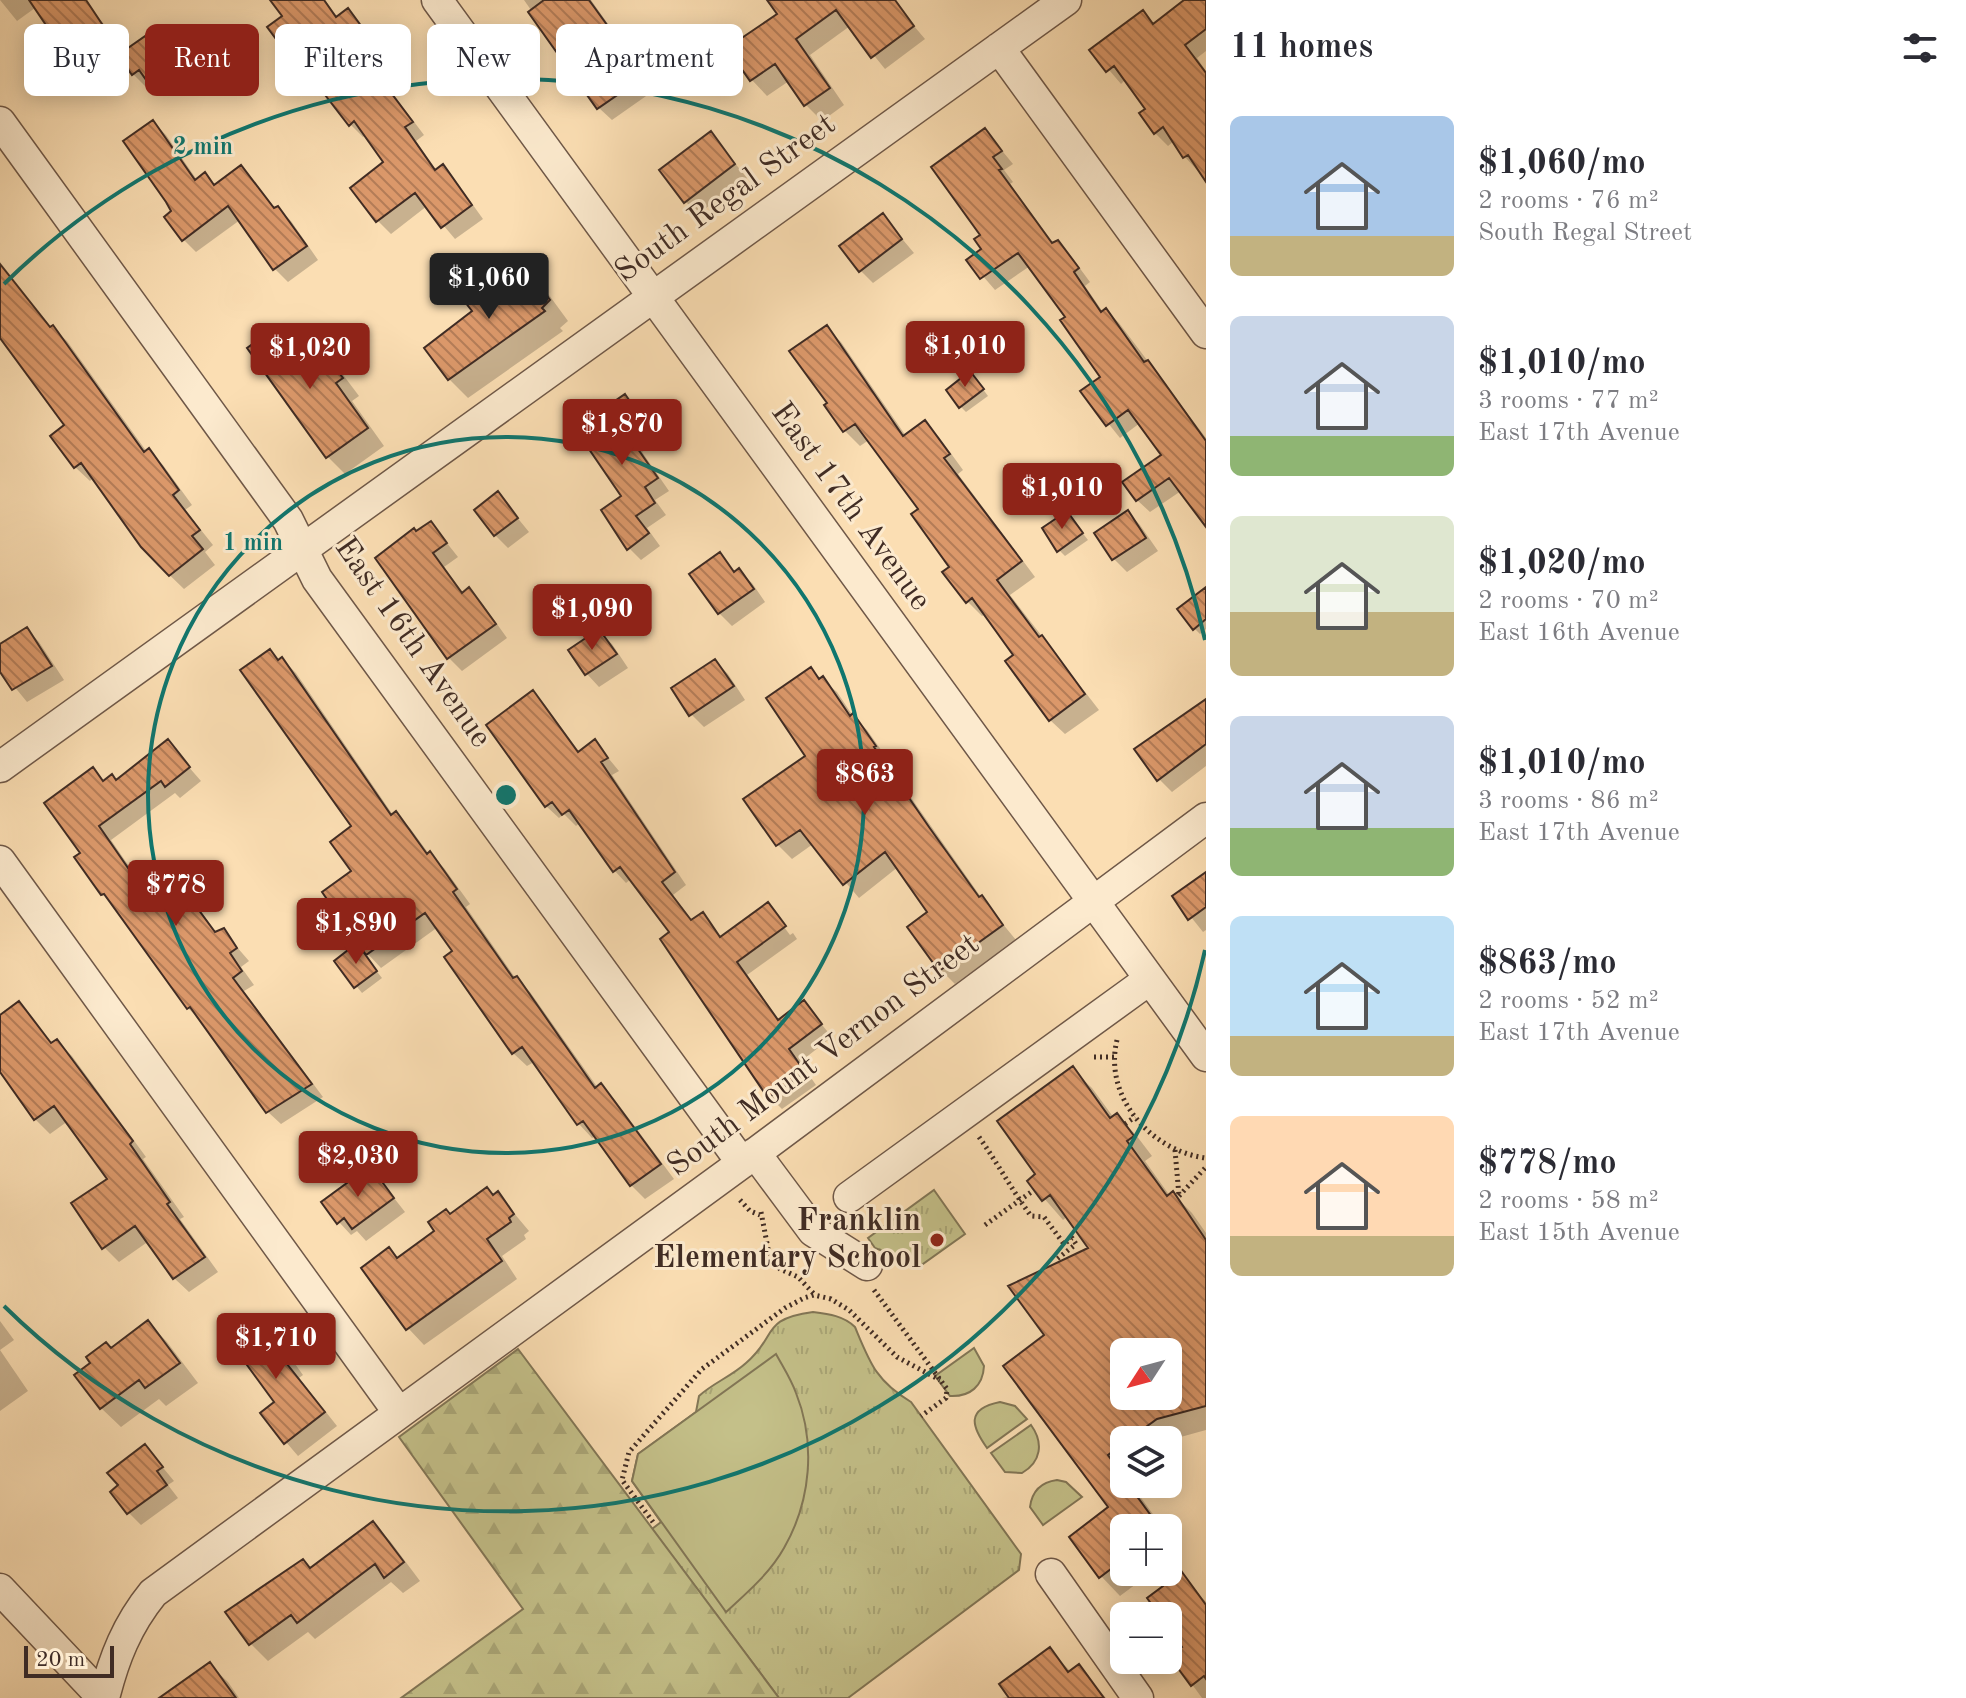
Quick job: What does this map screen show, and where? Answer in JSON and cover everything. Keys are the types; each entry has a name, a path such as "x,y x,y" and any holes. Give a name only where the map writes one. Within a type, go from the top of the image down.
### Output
{"street":[{"name":"East 17th Avenue","path":"437,0 1206,1056"},
{"name":"South Regal Street","path":"0,767 1066,0"},
{"path":"999,48 1206,333"},
{"name":"East 16th Avenue","path":"0,122 288,520 317,579 749,1158 813,1231 867,1265"},
{"name":"South Mount Vernon Street","path":"103,1698 123,1636 136,1613 153,1593 749,1158 1206,818"},
{"path":"0,861 399,1413"},
{"path":"849,1197 1150,979"},
{"path":"1051,1574 1138,1698"},
{"path":"0,1589 103,1698"}],"path":[{"path":"1122,1029 1114,1057 1116,1082 1135,1117 1161,1142 1175,1150 1206,1158"},
{"path":"1088,1057 1114,1057"},
{"path":"1125,1124 1135,1117"},
{"path":"977,1128 976,1133 1031,1216 1044,1217 1064,1244 1072,1238 1076,1244 1057,1259 1059,1262"},
{"path":"1175,1150 1178,1197 1206,1167"},
{"path":"985,1225 1034,1190"},
{"path":"737,1195 750,1211 761,1215"},
{"path":"760,1204 770,1259 780,1269 798,1277 814,1295 831,1299 849,1310 897,1357 940,1380"},
{"path":"867,1265 875,1294 947,1389 946,1398 921,1416"},
{"path":"653,1522 622,1480 629,1452 702,1369 785,1308 814,1295"}],"green space":[{"path":"934,1190 965,1234 920,1266 875,1248 868,1238"},
{"path":"813,1312 841,1318 855,1327 882,1379 911,1402 1021,1554 1019,1570 848,1698 779,1698 652,1529 661,1522 632,1481 638,1454 696,1412 699,1396 746,1363 777,1324 796,1315"},
{"path":"974,1348 984,1366 978,1385 964,1395 950,1396 935,1376"},
{"path":"518,1349 779,1698 401,1698 523,1609 399,1437"},
{"path":"776,1354 792,1383 802,1412 808,1452 805,1491 784,1548 758,1582 726,1612 632,1481 638,1454"},
{"path":"1000,1402 1015,1406 1027,1419 987,1448 975,1420 981,1409"},
{"path":"1031,1425 1038,1439 1037,1458 1022,1473 1005,1472 991,1453"},
{"path":"1057,1480 1066,1482 1082,1497 1043,1525 1030,1507 1031,1501 1039,1488"}],"building":[{"path":"29,0 86,0 102,24 45,24"},
{"path":"270,0 324,0 336,17 348,8 360,24 275,24 275,38 267,27 282,16"},
{"path":"544,0 589,0 606,24 556,24 556,51 540,29 540,24 537,24 528,12"},
{"path":"767,0 895,0 914,26 871,58 836,10 796,39 830,88 804,106 775,64 750,81 743,71 743,37 777,14"},
{"path":"1184,0 1206,0 1206,29 1185,45 1206,73 1206,182 1188,155 1183,158 1163,127 1154,134 1139,113 1145,109 1114,66 1106,72 1089,50 1143,10 1153,24"},
{"path":"145,36 145,78 139,70 132,75 129,71 129,47"},
{"path":"326,96 393,96 413,122 405,127 435,170 443,164 472,205 441,228 415,193 376,222 350,188 383,162 354,121 349,126"},
{"path":"588,96 616,96 597,109"},
{"path":"153,120 195,180 205,172 214,185 241,165 274,208 278,206 307,246 273,270 228,206 182,241 164,217 171,211 166,202 123,141"},
{"path":"985,128 1002,151 993,157 1002,169 999,170 1052,243 1058,240 1079,268 1074,272 1101,312 1106,308 1206,441 1206,527 1169,478 1136,501 1122,482 1161,455 1128,410 1106,426 1080,391 1100,377 1060,320 1065,317 1018,253 980,279 966,260 981,249 974,239 980,235 931,167"},
{"path":"711,131 735,164 684,203 659,170"},
{"path":"883,213 902,239 859,272 839,246"},
{"path":"0,264 50,327 53,325 144,452 149,448 179,490 173,495 200,530 192,536 203,549 169,576 141,547 81,463 74,468 50,436 64,425 0,338"},
{"path":"513,267 522,278 530,273 550,300 542,308 545,311 448,380 424,348 472,311 465,302"},
{"path":"827,325 903,436 925,420 950,454 944,458 1022,561 997,580 1085,694 1049,721 1005,661 1013,655 972,598 966,603 942,572 949,567 911,514 918,509 855,424 843,432 824,405 827,403 789,351"},
{"path":"276,327 299,359 318,345 343,378 336,383 368,428 326,458 247,348"},
{"path":"970,371 984,389 959,408 946,390"},
{"path":"625,394 645,430 631,439 658,478 645,487 655,503 636,516 649,533 627,550 601,510 621,496 578,433 586,428 582,424"},
{"path":"498,491 518,518 494,536 474,510"},
{"path":"1128,510 1146,538 1112,560 1094,533"},
{"path":"1067,511 1083,533 1057,552 1042,528"},
{"path":"431,521 447,543 433,553 462,593 469,587 496,624 447,659 375,558 414,528 416,531"},
{"path":"720,552 734,572 739,568 754,589 718,614 689,574"},
{"path":"1206,587 1206,619 1193,630 1177,609"},
{"path":"27,627 52,666 12,690 0,672 0,644"},
{"path":"599,629 617,654 585,675 568,650"},
{"path":"270,649 278,660 282,657 391,815 396,811 427,854 430,851 457,889 453,892 513,978 517,976 595,1088 601,1083 661,1164 630,1186 583,1121 577,1125 522,1047 512,1054 444,957 452,951 425,913 366,955 322,892 351,871 330,842 351,826 240,670"},
{"path":"715,659 734,686 689,716 671,688"},
{"path":"811,667 819,679 823,676 850,716 853,713 929,827 1003,925 939,971 907,927 927,912 885,852 843,885 800,830 776,846 743,799 805,756 766,698"},
{"path":"533,690 578,752 595,739 608,758 601,762 675,872 662,882 691,920 703,912 720,937 768,902 786,926 737,962 778,1020 804,1000 822,1024 789,1049 805,1072 768,1098 660,939 669,932 620,867 613,872 569,810 562,815 552,802 545,807 486,725"},
{"path":"1206,699 1206,744 1157,781 1134,749"},
{"path":"168,739 190,767 165,787 161,781 99,826 144,891 170,871 215,932 224,928 237,948 230,953 242,971 233,978 312,1084 266,1113 190,1007 187,1009 104,894 101,895 74,857 80,853 44,803 93,767 103,781 112,774 116,780"},
{"path":"1206,872 1206,907 1188,920 1172,896"},
{"path":"357,943 377,971 354,988 334,961"},
{"path":"19,1001 51,1043 57,1039 133,1141 130,1144 170,1202 167,1204 205,1257 173,1279 135,1226 102,1249 71,1203 107,1179 54,1106 34,1120 0,1072 0,1015"},
{"path":"1073,1066 1110,1118 1117,1113 1134,1136 1127,1141 1167,1196 1173,1191 1206,1240 1206,1406 1157,1419 1147,1426 1110,1426 1110,1498 1138,1498 1150,1514 1110,1514 1110,1570 1099,1578 1069,1537 1108,1507 1003,1366 1044,1335 1008,1286 1088,1248 1050,1195 1042,1201 1027,1181 1035,1174 997,1121"},
{"path":"372,1168 394,1198 352,1229 344,1218 337,1224 321,1202"},
{"path":"487,1187 493,1195 498,1191 514,1214 509,1218 511,1222 487,1239 502,1261 406,1330 361,1268 389,1247 397,1258 434,1231 428,1222 446,1209 450,1214"},
{"path":"260,1316 292,1361 287,1364 325,1412 284,1444 260,1413 274,1402 228,1339"},
{"path":"148,1320 180,1363 145,1388 139,1380 100,1409 74,1375 90,1363 86,1357 106,1342 111,1348"},
{"path":"145,1444 163,1467 157,1471 167,1485 127,1514 110,1492 118,1485 107,1473"},
{"path":"373,1521 404,1562 384,1578 375,1564 297,1623 291,1615 249,1645 225,1612 303,1559 310,1568"},
{"path":"1182,1572 1206,1605 1206,1679 1204,1676 1191,1686 1182,1674 1182,1602 1150,1602 1147,1598 1163,1586 1182,1586"},
{"path":"1050,1647 1068,1672 1079,1664 1104,1698 1009,1698 999,1684"},
{"path":"210,1662 236,1698 159,1698"}],"place":[{"name":"Franklin Elementary School","path":"937,1240"}]}
